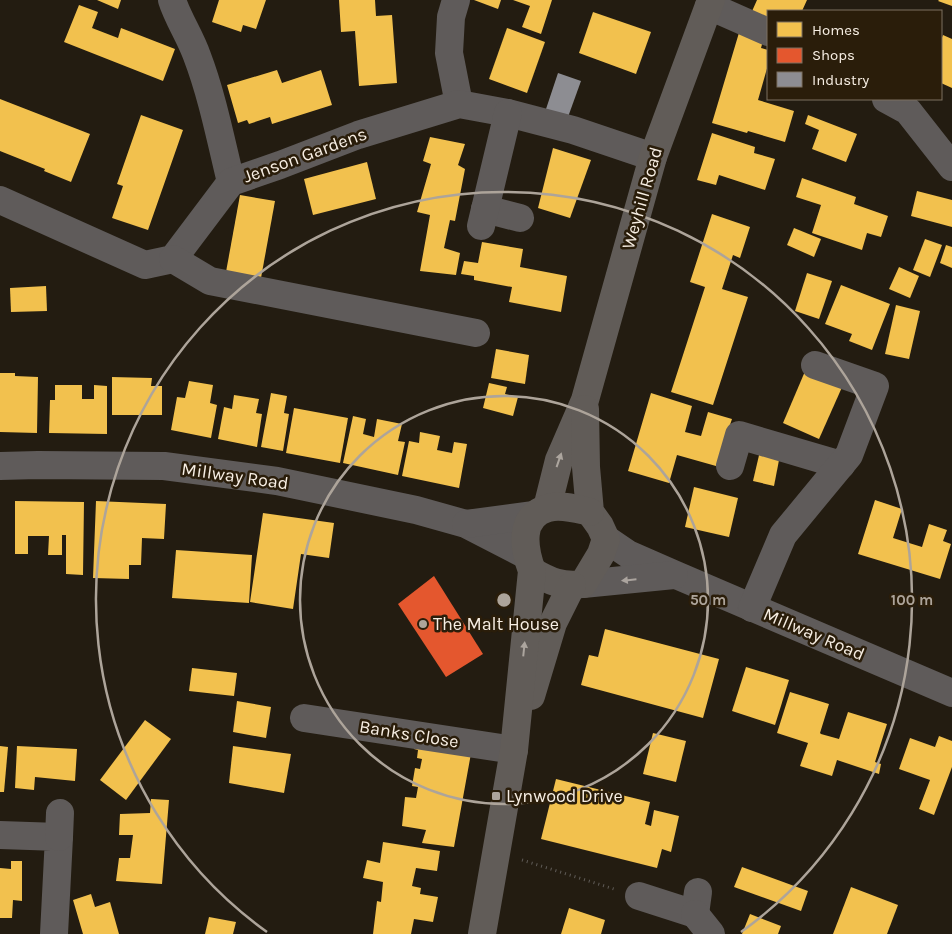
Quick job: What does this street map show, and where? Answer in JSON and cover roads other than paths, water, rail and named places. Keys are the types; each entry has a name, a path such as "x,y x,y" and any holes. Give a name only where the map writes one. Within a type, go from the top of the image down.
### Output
{"main road":[{"name":"Weyhill Road","path":"482,934 514,750 529,563 524,534 540,512 559,460 585,400 653,157 710,3"},
{"name":"Weyhill Road","path":"514,750 553,623 577,585 598,560 606,540 600,526 590,512 586,467 585,400"},
{"path":"540,512 564,506 590,512"},
{"path":"529,563 549,581 577,585"}],"street":[{"path":"172,0 198,57 231,182"},
{"path":"454,1 449,53 459,104"},
{"path":"710,3 767,32"},
{"path":"888,100 908,111 952,166"},
{"name":"Jenson Gardens","path":"173,259 231,182 358,135 459,104 508,113 573,130 653,157"},
{"path":"508,113 483,218 520,218"},
{"path":"0,200 145,265 173,259 210,281 476,333"},
{"path":"752,608 783,535 849,455 875,386 815,365"},
{"path":"730,466 739,435 840,465"},
{"name":"Millway Road","path":"0,466 164,466 276,481 416,510 466,524 529,563"},
{"name":"Millway Road","path":"466,524 540,512"},
{"name":"Millway Road","path":"606,540 628,554 952,693"},
{"name":"Millway Road","path":"577,585 676,575"},
{"name":"Banks Close","path":"304,718 514,750"},
{"path":"0,835 59,825 54,934"},
{"path":"639,896 701,913"}],"place":[{"name":"The Malt House","path":"423,624"},
{"name":"Lynwood Drive","path":"496,796"}]}
